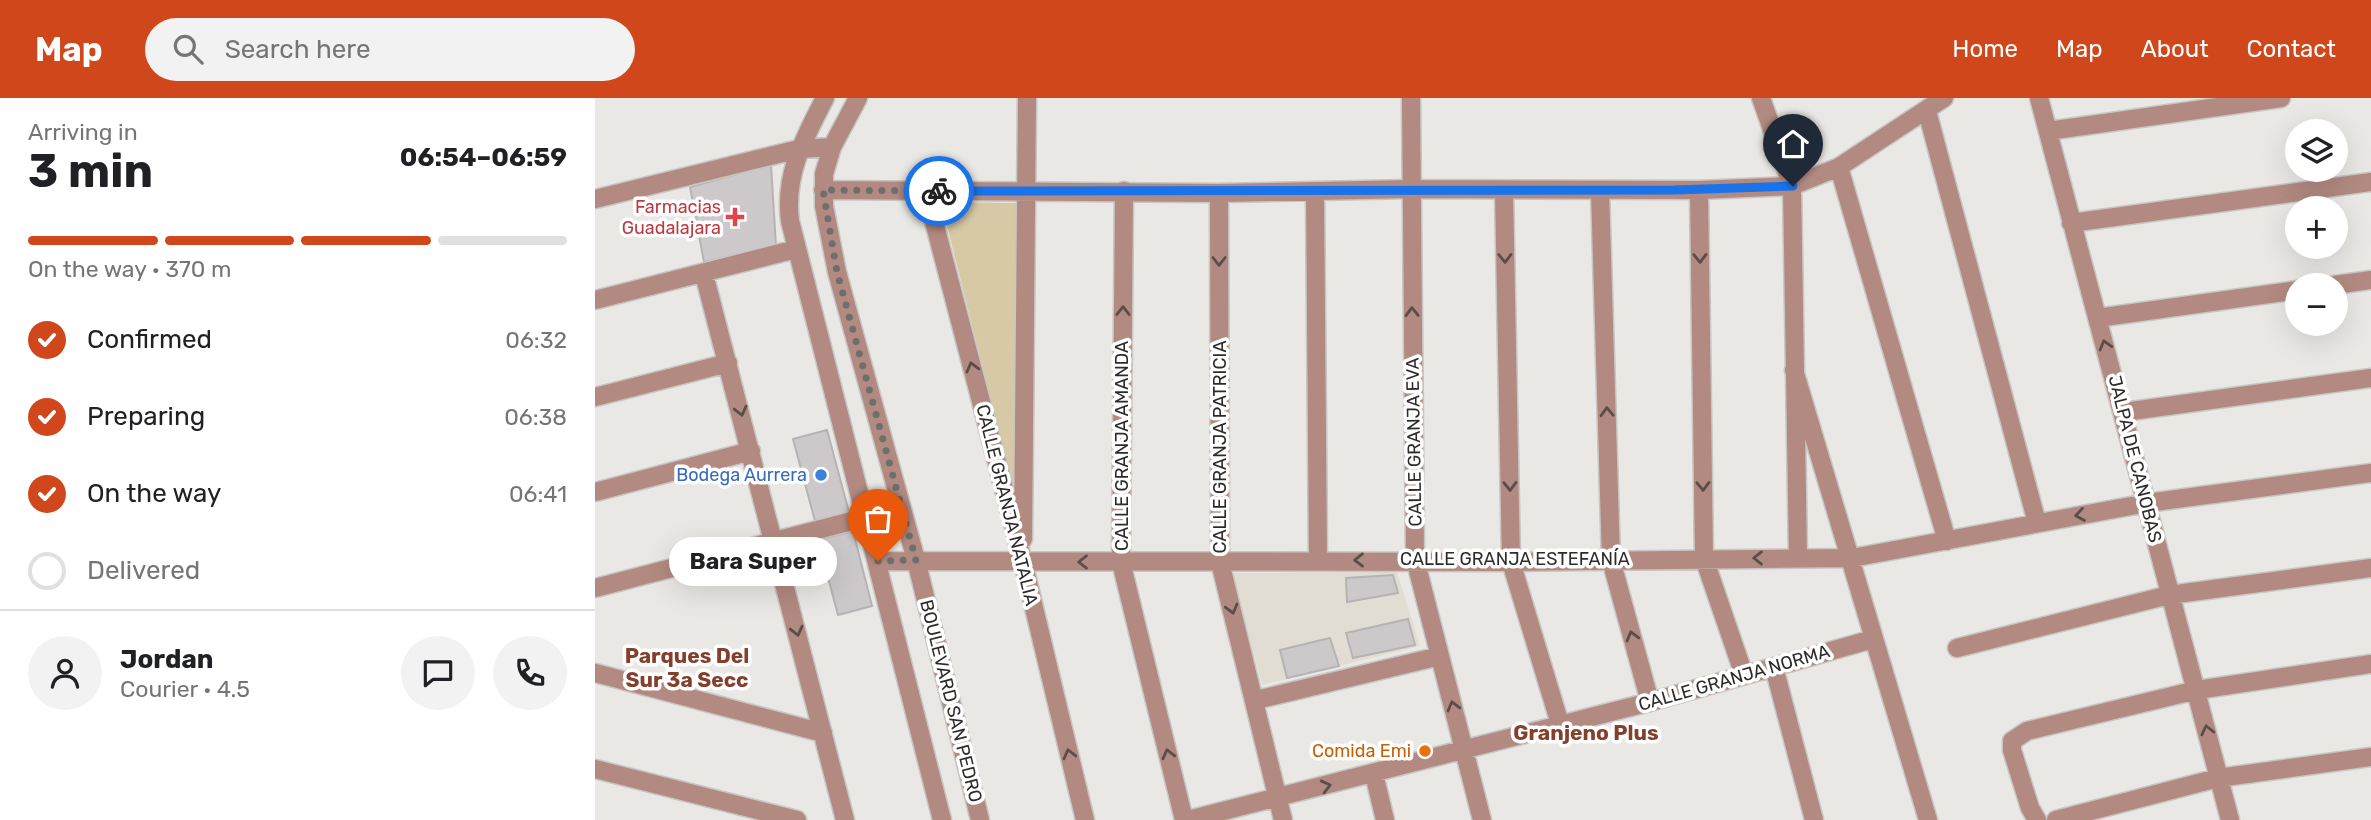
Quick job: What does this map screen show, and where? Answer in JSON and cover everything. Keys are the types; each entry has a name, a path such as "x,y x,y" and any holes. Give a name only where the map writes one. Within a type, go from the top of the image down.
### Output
{"street":[{"path":"825,98 799,149 788,195 796,249 867,517 942,820"},
{"name":"BOULEVARD SAN PEDRO","path":"858,98 832,147 824,174 823,190 837,272 916,560 980,820"},
{"path":"1023,562 1027,98"},
{"name":"CALLE GRANJA EVA","path":"1411,98 1415,559 1482,820"},
{"path":"1761,98 1793,186 1798,558"},
{"path":"823,190 1219,192 1410,189 1699,190 1793,186 1839,167 1944,98"},
{"name":"JALPA DE CANOBAS","path":"2039,98 2230,820"},
{"path":"2047,131 2281,98"},
{"path":"1927,111 2038,523"},
{"path":"595,199 799,149 832,147"},
{"path":"1839,167 1947,541"},
{"path":"2071,223 2371,181"},
{"path":"1504,190 1511,562 1560,724"},
{"path":"1600,190 1611,560 1650,702"},
{"path":"1699,190 1704,558 1744,675"},
{"name":"CALLE GRANJA NATALIA","path":"926,191 1023,562 1085,820"},
{"name":"CALLE GRANJA AMANDA","path":"1123,191 1121,562 1186,820"},
{"path":"1315,191 1318,560"},
{"name":"CALLE GRANJA PATRICIA","path":"1219,192 1220,562 1256,700 1283,820"},
{"path":"595,300 796,249"},
{"path":"704,274 845,820"},
{"path":"2348,283 2371,280"},
{"path":"2097,318 2285,292"},
{"path":"595,397 728,362"},
{"path":"1794,370 1928,820"},
{"path":"2124,412 2371,378"},
{"path":"595,492 751,451"},
{"name":"CALLE GRANJA ESTEFANÍA","path":"878,561 1220,562 1415,559 1511,562 1852,558 2147,503 2371,473"},
{"path":"595,588 867,517"},
{"path":"1957,648 2169,594 2371,569"},
{"name":"CALLE GRANJA NORMA","path":"1186,820 1650,702 1874,639"},
{"path":"1256,700 1440,656"},
{"path":"2037,820 2012,750 2012,741 2018,736 2197,690 2371,664"},
{"path":"1773,667 1814,820"},
{"path":"595,673 823,733"},
{"path":"2056,820 2218,778 2371,757"},
{"path":"595,769 797,820"},
{"path":"1374,774 1385,820"}],"shaded area":[{"path":"941,202 1019,203 1016,500"},
{"path":"1397,572 1420,646 1262,685 1232,573"}],"building":[{"name":"Farmacias Guadalajara","path":"771,165 776,246 704,262 690,187"},
{"name":"Bodega Aurrera","path":"827,430 849,512 815,521 793,439"},
{"path":"853,531 872,606 838,615 818,540"},
{"path":"1393,575 1398,593 1347,602 1346,578"},
{"path":"1408,619 1415,645 1353,658 1346,633"},
{"path":"1330,638 1339,666 1287,678 1280,650"}],"way so far":[{"path":"878,561 916,560 837,272 823,190 939,191"}],"place":[{"name":"Farmacias Guadalajara","path":"735,217"},
{"name":"Bodega Aurrera","path":"821,475"},
{"name":"Bara Super","path":"878,561"},
{"name":"Comida Emi","path":"1425,751"}],"district":[{"name":"Parques Del Sur 3a Secc","path":"687,668"},
{"name":"Granjeno Plus","path":"1586,733"}],"route":[{"path":"939,191 1699,190 1793,186"}]}
